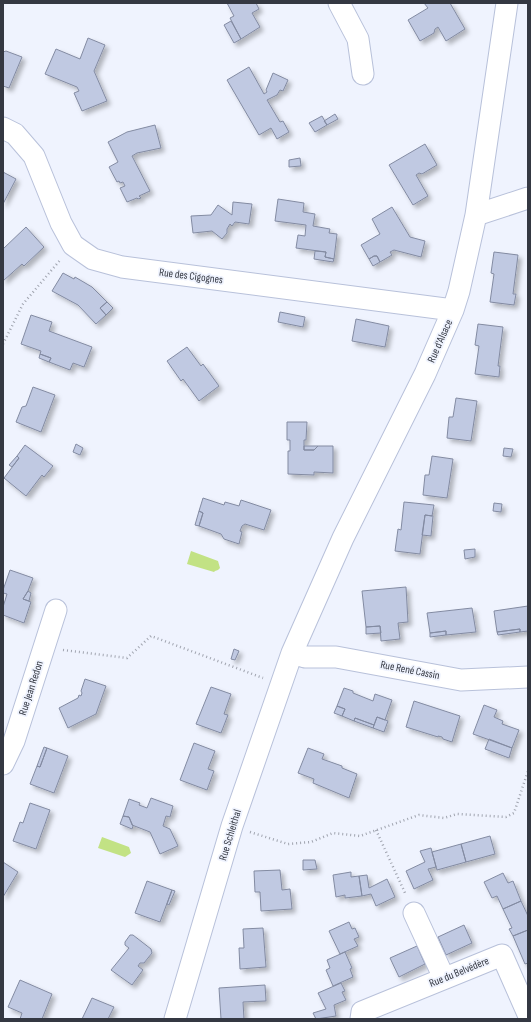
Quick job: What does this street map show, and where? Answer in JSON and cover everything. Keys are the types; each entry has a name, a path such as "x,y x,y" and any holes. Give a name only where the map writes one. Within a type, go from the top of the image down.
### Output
{"street":[{"path":"339,3 358,39 363,74"},
{"name":"Rue d'Alsace","path":"292,653 343,538 425,374 453,310 459,291 476,215 507,3"},
{"name":"Rue des Cigognes","path":"3,128 14,134 34,156 61,223 73,245 93,259 122,268 453,310"},
{"path":"476,215 528,198"},
{"name":"Rue Jean Redon","path":"3,764 14,741 56,610"},
{"name":"Rue René Cassin","path":"292,653 305,656 336,656 461,680 528,677"},
{"name":"Rue Schleithal","path":"175,1019 232,826 292,653"},
{"path":"414,912 444,978"},
{"name":"Rue du Belvédère","path":"361,1019 362,1012 502,955 528,1014"}],"path":[{"path":"3,344 23,304 73,245"},
{"path":"44,648 126,658 151,636 281,685"},
{"path":"232,826 288,844 311,842 333,832 360,836 419,815 444,818 458,814 506,817 514,813 528,772"},
{"path":"376,830 414,912"}],"shaded area":[{"path":"191,551 218,561 220,568 214,572 187,564"},
{"path":"102,837 129,847 131,853 125,857 98,848"}],"building":[{"path":"227,3 256,3 259,9 252,13 260,27 241,39 230,18 234,16"},
{"path":"424,3 450,3 465,29 446,41 438,27 435,29 434,33 420,41 408,20 428,8"},
{"path":"231,21 241,39 234,43 224,25"},
{"path":"88,38 105,45 94,71 107,101 82,111 74,93 79,91 77,87 45,74 56,49 80,59"},
{"path":"6,51 22,57 9,88 3,86 3,52"},
{"path":"249,67 264,94 267,92 266,90 273,73 288,80 283,91 280,90 277,95 267,100 280,122 283,121 289,132 277,139 271,128 259,135 227,80"},
{"path":"335,114 338,119 327,125 324,121"},
{"path":"322,116 327,125 315,132 309,123"},
{"path":"155,125 161,148 137,153 132,156 150,191 139,196 141,198 127,202 120,188 125,186 123,182 117,182 109,167 118,162 108,142 127,132"},
{"path":"425,144 437,165 422,174 419,173 416,175 428,196 413,205 389,165"},
{"path":"300,158 301,166 289,167 289,160"},
{"path":"3,172 16,179 3,204"},
{"path":"278,199 304,203 303,212 315,214 313,226 330,229 329,233 337,234 334,259 325,257 326,252 296,248 298,235 305,236 306,225 275,221"},
{"path":"233,202 252,204 249,224 235,222 232,226 230,224 227,229 227,233 222,239 212,231 193,233 191,216 211,215 218,205 232,215"},
{"path":"392,207 410,237 425,241 421,257 394,250 390,252 392,255 380,262 377,256 369,259 361,245 380,234 372,219"},
{"path":"26,227 44,247 24,266 22,264 3,281 3,249"},
{"path":"315,251 326,252 325,257 334,259 333,262 314,259"},
{"path":"494,252 518,255 513,294 516,294 514,305 490,302 494,274 491,273"},
{"path":"377,256 380,262 373,266 369,259"},
{"path":"63,273 74,279 75,277 92,287 107,302 100,308 106,315 96,324 78,305 52,291"},
{"path":"107,302 113,308 106,315 100,308"},
{"path":"280,312 305,317 303,327 278,322"},
{"path":"31,315 52,322 49,331 92,347 84,367 73,363 70,370 49,362 51,358 40,354 41,351 21,344"},
{"path":"356,319 389,326 385,347 352,341"},
{"path":"478,324 503,327 498,366 500,366 499,377 475,374 479,346 475,345"},
{"path":"187,347 201,366 203,364 219,386 199,401 183,379 181,381 167,361"},
{"path":"40,354 51,358 49,362 39,358"},
{"path":"33,387 55,395 41,432 16,422 22,407 26,406"},
{"path":"456,398 477,401 471,441 447,438 449,417 453,417"},
{"path":"287,422 307,422 304,450 314,450 318,446 333,446 333,473 314,472 314,475 288,474 288,451 290,451 290,440 287,440"},
{"path":"76,444 83,448 80,455 73,452"},
{"path":"25,445 53,466 44,477 42,475 26,496 4,478 19,458 17,456"},
{"path":"304,446 318,446 314,450 304,450"},
{"path":"504,448 513,449 511,457 503,456"},
{"path":"17,456 19,458 12,467 9,465"},
{"path":"432,456 453,459 447,498 423,495 425,475 429,475"},
{"path":"203,498 224,505 225,502 239,506 241,500 271,510 264,530 245,524 242,526 239,544 224,539 221,534 199,526 203,513 199,511"},
{"path":"404,502 434,505 432,516 425,515 420,554 395,551 398,529 401,530"},
{"path":"494,503 502,504 501,512 493,511"},
{"path":"199,511 203,513 199,526 195,525"},
{"path":"425,515 433,516 431,536 422,535"},
{"path":"475,549 475,557 465,559 464,550"},
{"path":"10,570 33,578 23,599 31,602 24,623 3,615 3,607 7,594 3,593 3,590"},
{"path":"406,587 408,622 398,623 400,639 381,641 380,626 366,627 362,591"},
{"path":"28,591 31,593 29,601 23,599"},
{"path":"528,606 528,631 520,632 520,629 497,632 494,611"},
{"path":"472,608 476,632 446,635 446,631 430,633 427,613"},
{"path":"380,626 381,633 366,634 366,627"},
{"path":"520,629 520,632 498,635 497,632"},
{"path":"446,631 446,635 430,637 430,633"},
{"path":"234,649 239,651 235,660 231,659"},
{"path":"85,679 106,686 96,714 68,728 59,708 78,698 79,695 81,696"},
{"path":"211,687 231,694 224,714 228,715 221,733 196,724"},
{"path":"344,688 373,701 375,694 392,700 385,720 377,717 374,725 355,718 354,721 342,716 345,709 337,706"},
{"path":"414,701 460,716 452,742 443,739 442,737 406,727"},
{"path":"484,705 497,710 494,717 503,721 502,724 519,730 512,748 473,734"},
{"path":"337,706 345,709 342,716 334,713"},
{"path":"377,717 388,721 384,732 373,728"},
{"path":"355,718 374,725 373,728 354,721"},
{"path":"489,739 512,748 509,758 485,749"},
{"path":"194,743 215,751 208,769 214,771 207,790 180,780"},
{"path":"44,747 47,748 40,767 37,766"},
{"path":"47,748 68,756 54,793 30,784 37,766 40,767"},
{"path":"308,748 324,754 322,759 342,766 342,768 357,774 349,798 313,783 314,779 298,773"},
{"path":"151,798 173,806 170,817 166,816 163,826 170,829 178,846 160,854 150,832 132,825 129,817 123,816 129,799 140,803 139,805 147,808"},
{"path":"30,803 50,810 36,849 13,841 20,822 23,823"},
{"path":"123,816 129,817 133,826 132,829 120,824"},
{"path":"490,836 495,854 466,862 461,844"},
{"path":"461,844 466,862 437,870 432,852"},
{"path":"431,848 436,867 428,869 433,880 414,889 406,871 425,862 420,851"},
{"path":"303,860 315,860 317,869 303,870"},
{"path":"3,862 18,872 3,897"},
{"path":"280,870 282,890 290,889 292,909 261,911 260,892 255,892 254,871"},
{"path":"351,872 351,877 359,876 362,896 345,898 345,895 336,897 333,875"},
{"path":"503,873 508,883 513,881 521,901 503,909 497,896 492,898 484,882"},
{"path":"367,875 369,888 387,879 395,897 376,906 371,894 362,896 359,876"},
{"path":"147,881 172,890 160,922 135,913"},
{"path":"172,890 175,891 169,905 167,904"},
{"path":"521,901 528,916 528,930 513,936 509,929 512,928 503,909"},
{"path":"349,922 352,929 355,928 359,937 354,939 358,946 340,954 329,931"},
{"path":"464,925 472,943 446,955 438,937"},
{"path":"263,928 266,967 240,969 239,948 244,948 243,929"},
{"path":"528,930 528,963 525,964 513,936"},
{"path":"130,935 133,935 151,949 152,953 144,963 140,963 138,966 143,970 132,985 111,970 129,948 125,945 125,942"},
{"path":"417,946 425,964 399,977 390,958"},
{"path":"345,952 352,968 350,969 353,977 333,986 326,970 330,968 327,960"},
{"path":"20,980 52,994 42,1019 20,1019 22,1013 8,1007"},
{"path":"341,983 345,991 342,992 346,1000 334,1005 336,1016 316,1019 313,1013 326,1009 318,993"},
{"path":"265,985 266,1001 243,1002 244,1019 221,1019 219,988"},
{"path":"92,998 114,1007 108,1019 82,1019"}]}
